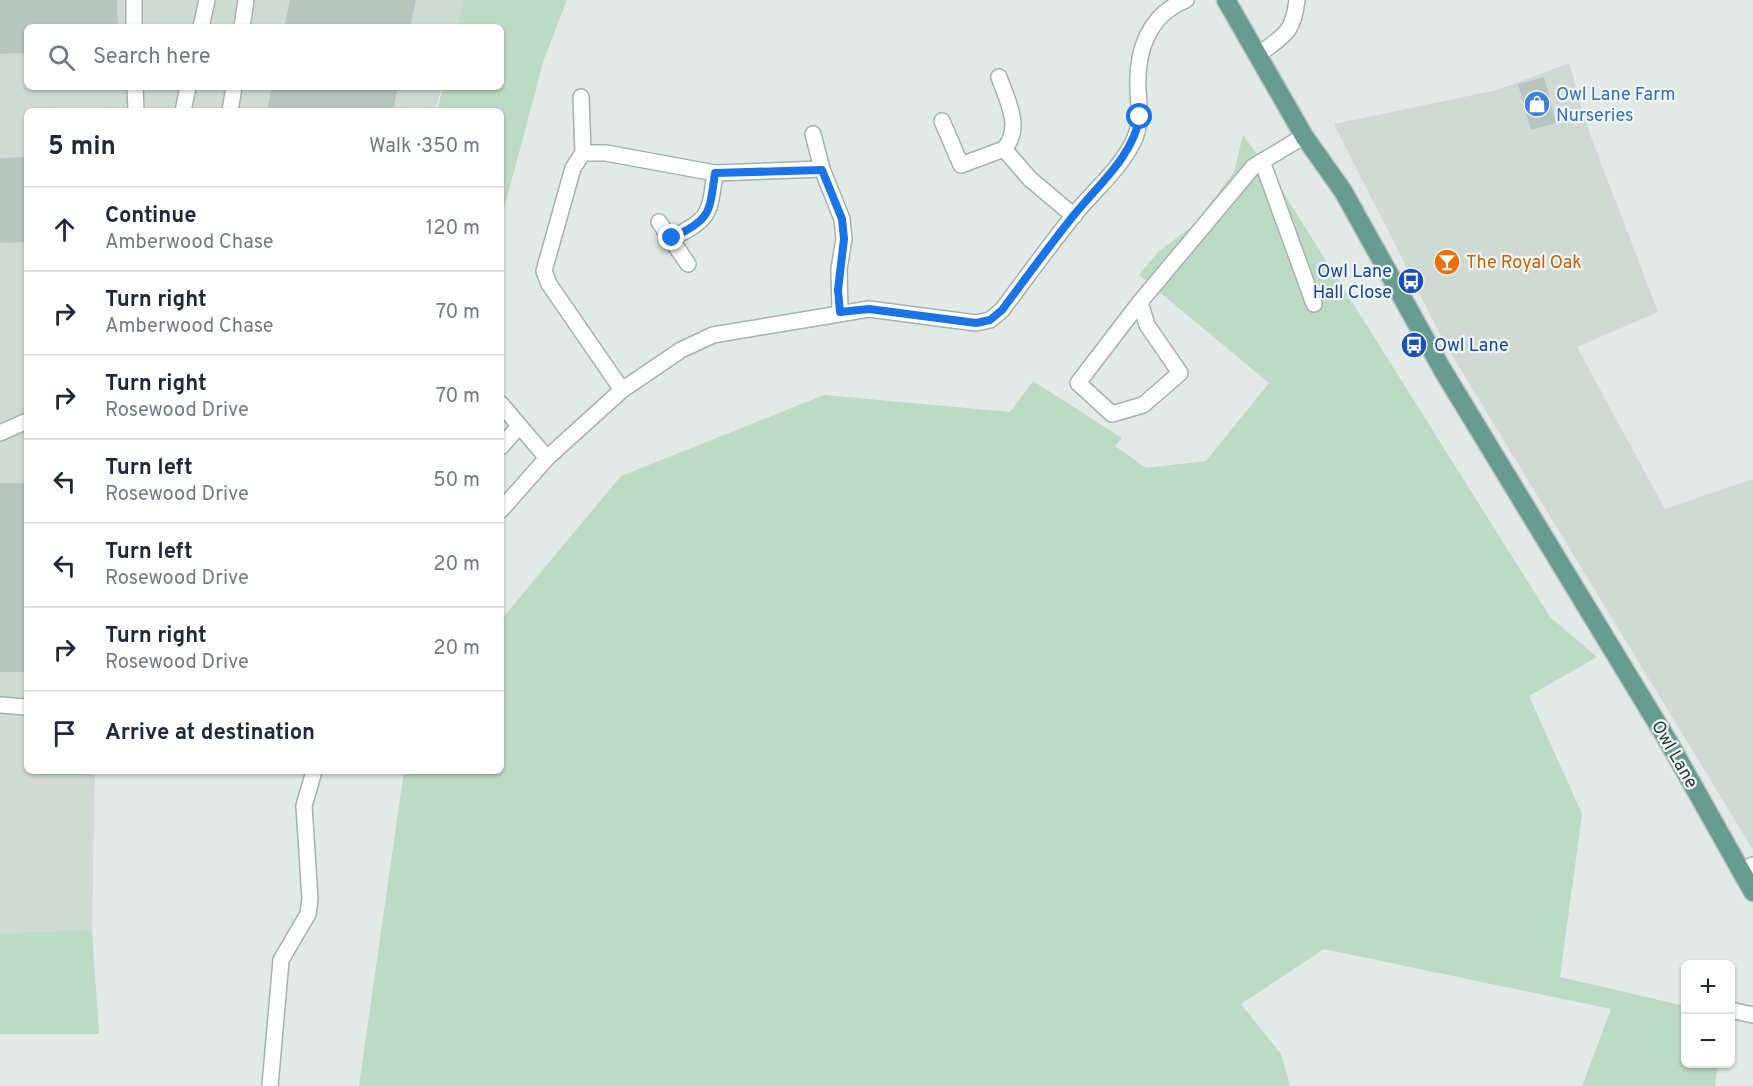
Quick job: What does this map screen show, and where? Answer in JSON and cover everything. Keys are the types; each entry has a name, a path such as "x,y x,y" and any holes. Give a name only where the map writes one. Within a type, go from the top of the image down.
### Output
{"main road":[{"name":"Owl Lane","path":"1226,0 1304,136 1344,191 1443,369 1747,868 1753,892"}],"street":[{"path":"134,0 134,24"},
{"path":"202,24 207,0"},
{"path":"242,24 246,0"},
{"path":"504,507 547,458 622,390 681,350 713,335 815,319 840,312 869,309 976,323 990,320 1002,310 1126,153 1136,135 1140,117 1137,71 1141,50 1149,31 1161,16 1186,0"},
{"path":"1258,55 1288,32 1295,21 1298,0"},
{"path":"942,122 961,165 1004,149 1011,141 1014,127 999,77"},
{"path":"135,90 136,108"},
{"path":"184,108 187,90"},
{"path":"230,108 234,90"},
{"path":"581,96 583,153 573,168 544,271 549,284 622,390"},
{"path":"813,134 822,170 842,219 844,239 838,290 840,312"},
{"path":"1140,302 1147,325 1180,373 1143,405 1112,414 1078,383 1140,302 1253,167 1304,136"},
{"path":"1004,149 1030,179 1074,216"},
{"path":"583,153 606,153 715,173 822,170"},
{"path":"1262,161 1314,304"},
{"path":"672,238 695,226 710,212 715,173"},
{"path":"659,222 688,264"},
{"path":"504,408 547,458"},
{"path":"0,433 24,423"},
{"path":"504,444 519,426"},
{"path":"0,705 24,707"},
{"path":"270,1086 281,960 308,914 310,899 304,806 313,774"},
{"path":"1735,1011 1753,1015"}],"shaded area":[{"path":"0,0 463,0 458,24 24,24 24,90 441,90 436,108 24,108 24,774 95,774 92,930 0,933"},
{"path":"1569,63 1590,134 1658,312 1577,347 1665,509 1753,479 1753,850 1445,344 1334,124 1497,90"}],"green space":[{"path":"463,0 567,0 544,59 504,209 504,108 438,108 442,90 504,90 504,24 458,24"},
{"path":"1243,135 1271,173 1550,617 1597,657 1529,696 1582,814 1560,977 1681,1005 1681,1068 1717,1068 1715,1086 1582,1086 1611,1009 1324,949 1241,1004 1281,1054 1290,1086 359,1086 404,774 504,774 504,616 621,476 824,395 1010,412 1033,381 1122,438 1115,446 1146,468 1206,461 1269,383 1139,275 1158,252 1194,225 1234,172"},
{"path":"92,930 99,1034 0,1034 0,933"}],"building":[{"path":"0,0 117,0 118,24 24,24 24,53 0,54"},
{"path":"290,0 416,0 411,24 285,24"},
{"name":"Owl Lane Farm Nurseries","path":"1544,77 1556,123 1531,130 1518,84"},
{"path":"271,90 397,90 394,108 268,108"},
{"path":"24,157 24,242 0,243 0,158"},
{"path":"0,483 24,483 24,672 0,672"}],"place":[{"name":"Owl Lane Farm Nurseries","path":"1537,104"},
{"name":"The Royal Oak","path":"1447,262"},
{"name":"Owl Lane Hall Close","path":"1411,281"},
{"name":"Owl Lane","path":"1414,345"}],"route":[{"path":"672,238 695,226 710,212 715,173 822,170 842,219 844,239 838,290 840,312 869,309 976,323 990,320 1002,310 1126,153 1136,135 1140,117"}]}
